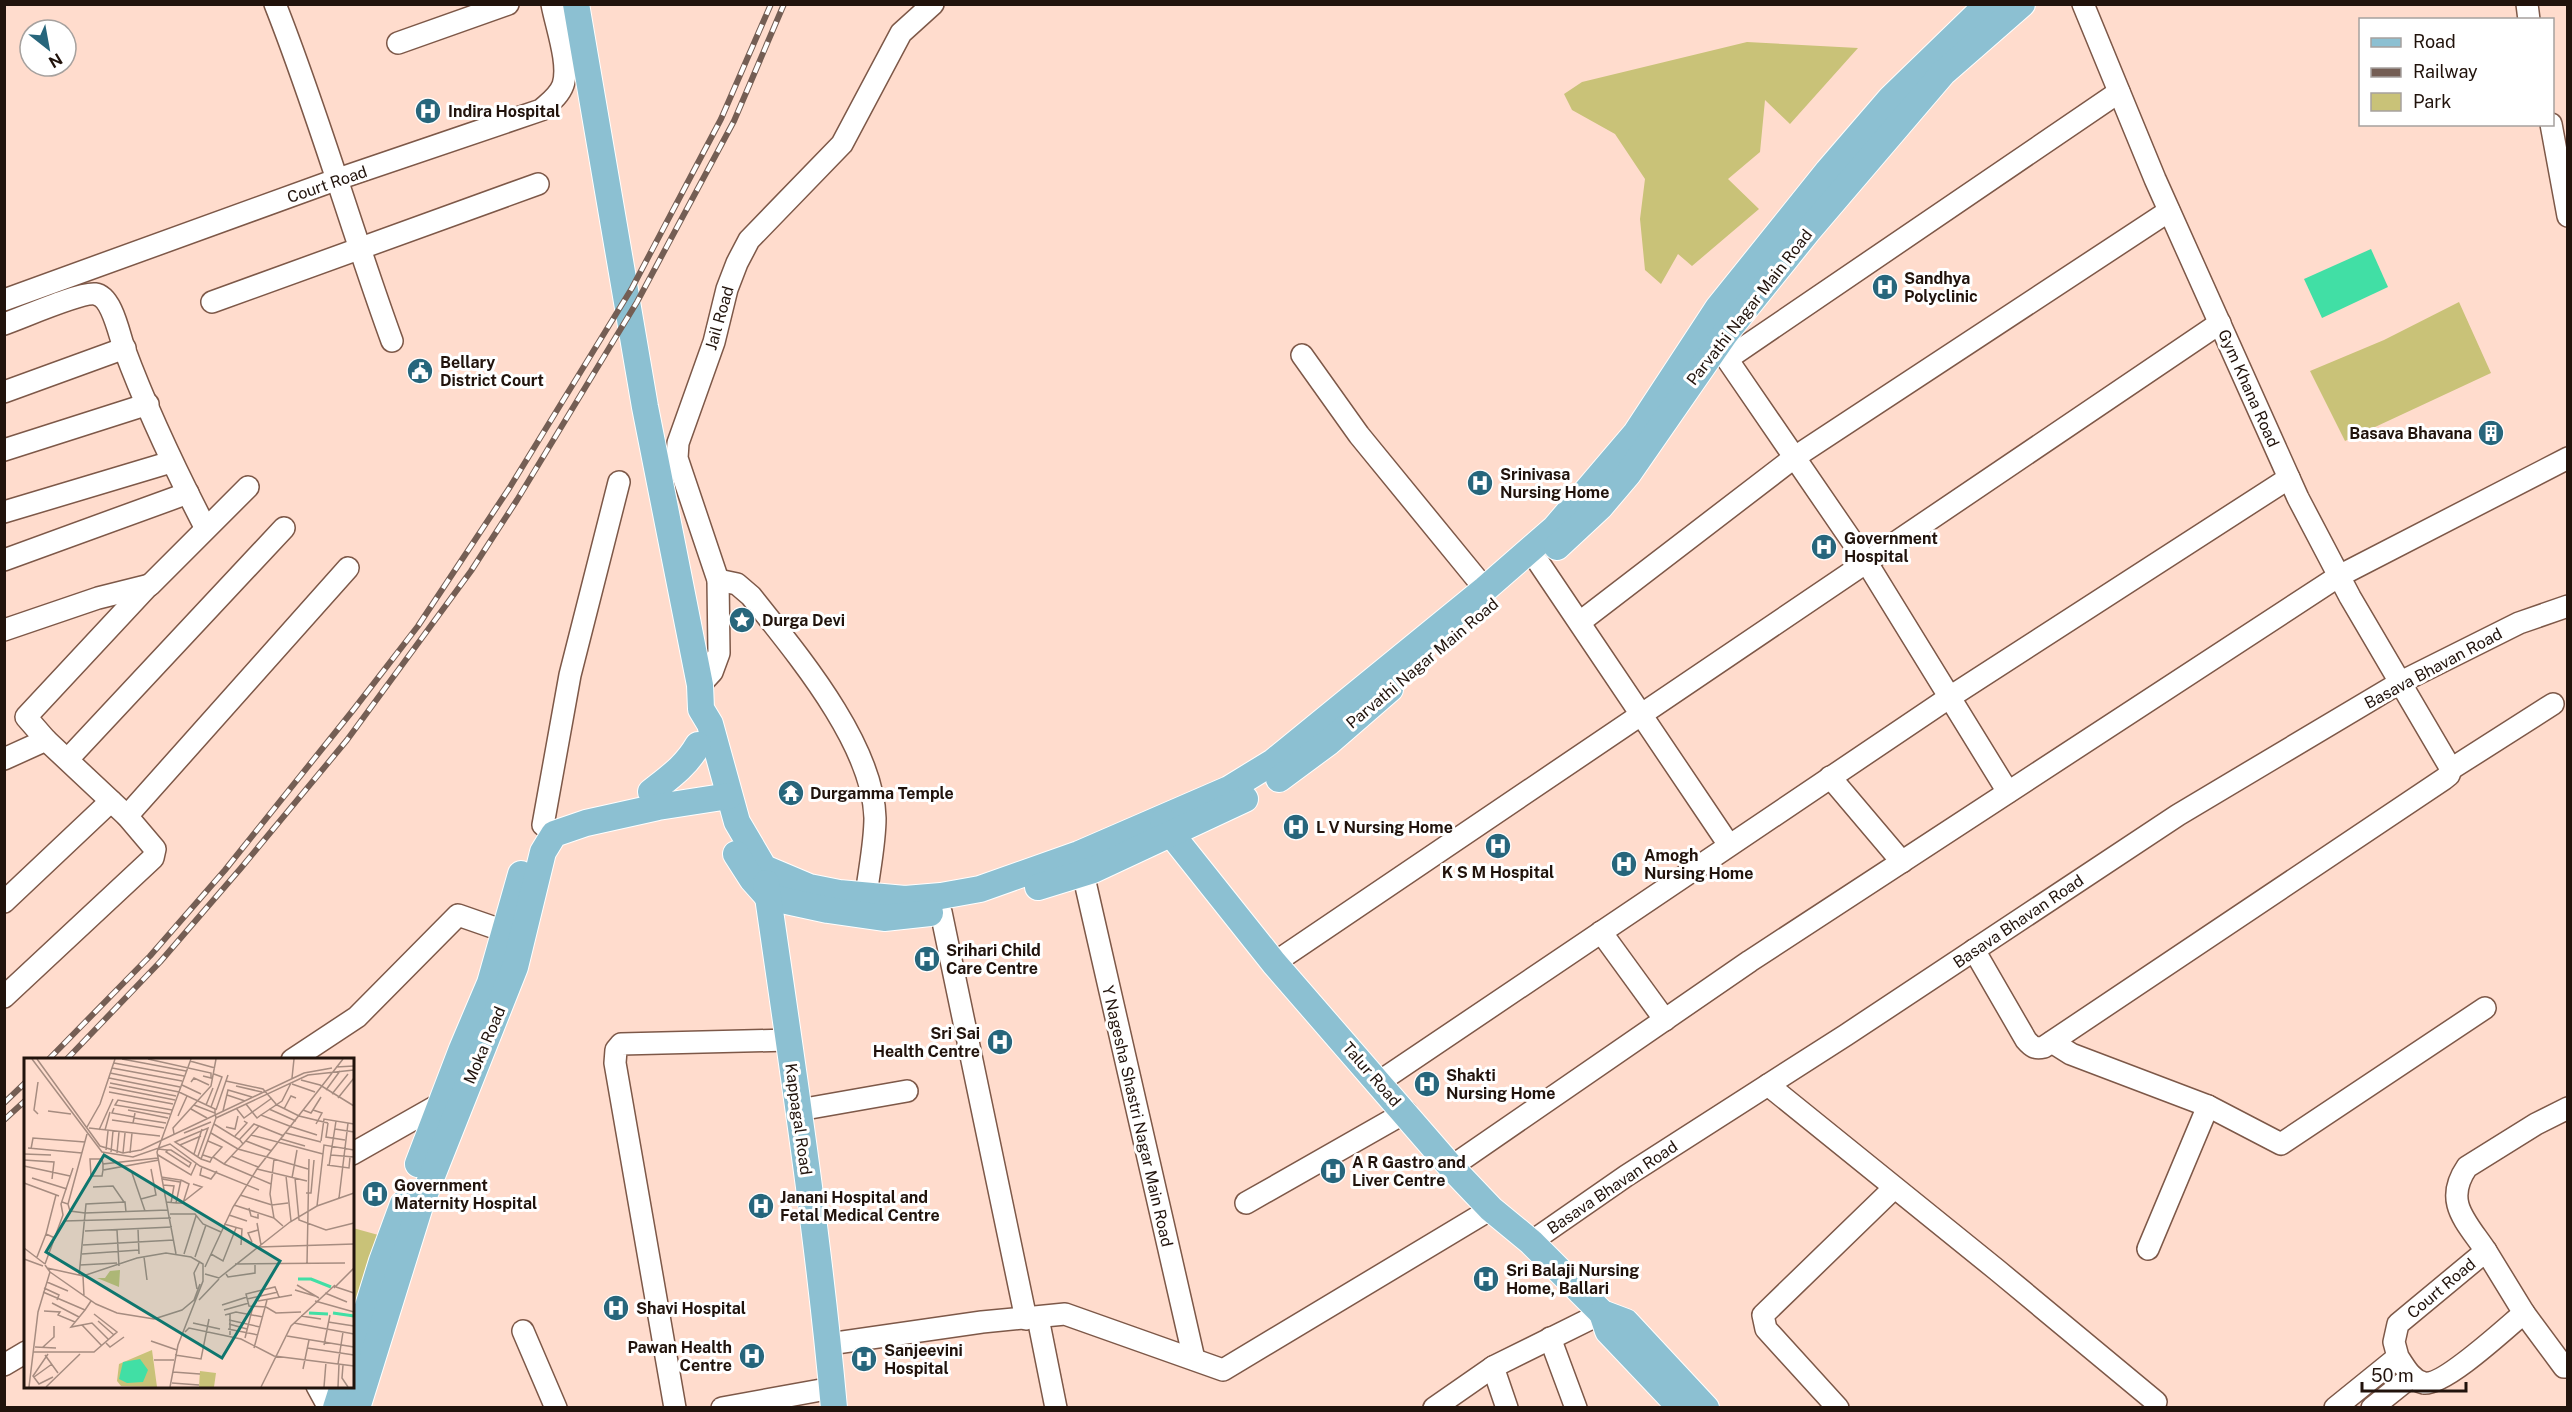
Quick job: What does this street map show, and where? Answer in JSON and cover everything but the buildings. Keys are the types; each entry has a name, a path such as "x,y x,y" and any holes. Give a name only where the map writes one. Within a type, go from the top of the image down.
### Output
{"main road":[{"path":"576,4 645,407 700,697 710,724 718,791 764,868 809,887 866,896 905,899 941,896 980,889 1166,826"},
{"name":"Parvathi Nagar Main Road","path":"1166,826 1275,782 1329,742 1539,563 1600,507 1628,474 1716,345 1718,308 1828,171 1891,98 1988,4"},
{"name":"Parvathi Nagar Main Road","path":"768,897 828,910 884,918 968,909 1083,873 1273,762 1485,589 1555,528 1636,433 1716,345 1808,231 1944,73 2022,4"},
{"path":"700,697 695,727 698,745 718,791 739,859 768,897"},
{"path":"651,792 678,772 698,745"},
{"path":"543,825 551,818 567,811 651,792 718,791"},
{"name":"Moka Road","path":"357,1407 420,1206 515,967 543,852 549,839 559,831 718,791"},
{"name":"Moka Road","path":"354,1352 382,1262 440,1104 490,983 528,850 543,825"},
{"name":"Talur Road","path":"1166,826 1274,963 1406,1112 1451,1167 1491,1209 1531,1242 1602,1312 1626,1322 1706,1407"},
{"name":"Kappagal Road","path":"764,868 799,1110 833,1398"},
{"name":"Talur Road","path":"1602,1312 1608,1331 1681,1407"},
{"path":"336,1407 342,1388"}],"street":[{"path":"275,4 299,66 392,341"},
{"path":"398,43 508,4"},
{"name":"Court Road","path":"4,300 338,179 541,110 562,87 566,74 552,4"},
{"name":"Jail Road","path":"700,697 719,653 718,580 677,458 678,443 714,342 726,289 749,240 842,144 901,33 933,4"},
{"name":"Gym Khana Road","path":"2083,4 2169,211 2289,478 2339,576 2447,763"},
{"path":"2008,792 1867,562 1716,345 2119,92"},
{"path":"2551,126 2568,216"},
{"path":"212,302 538,184"},
{"path":"1580,622 1795,457 2169,211"},
{"path":"4,324 79,297 96,294 104,298 111,308 124,348 171,462 205,527"},
{"path":"1274,963 2220,323"},
{"path":"4,392 124,348"},
{"path":"1302,355 1359,435 1485,589"},
{"path":"4,450 148,404"},
{"path":"1451,1167 1665,1020 1902,862 2339,576 2568,458"},
{"path":"4,512 171,462"},
{"path":"1379,1082 1830,777 2289,478"},
{"path":"543,825 570,675 618,482"},
{"path":"4,997 153,858 155,849 127,816 46,740 27,717 205,527 248,487"},
{"path":"4,560 188,493"},
{"path":"68,759 284,528"},
{"path":"1539,563 1729,845"},
{"path":"127,816 348,568"},
{"path":"718,580 737,584 751,596 826,696 849,735 864,770 875,818 866,896"},
{"path":"4,630 98,598 150,585"},
{"name":"Basava Bhavan Road","path":"1531,1242 1626,1176 2178,815 2401,682 2519,623 2558,609 2568,597"},
{"path":"1974,950 2031,1046 2037,1049 2052,1042 2449,775 2447,763 2553,704"},
{"path":"4,759 46,740"},
{"path":"1830,777 1902,862"},
{"path":"4,902 111,801"},
{"name":"Y Nagesha Shastri Nagar Main Road","path":"1083,873 1194,1359"},
{"path":"941,912 1032,1318 1056,1407"},
{"path":"294,1058 357,1017 458,915 504,931"},
{"path":"1601,932 1665,1020"},
{"path":"2052,1042 2071,1054 2148,1081 2208,1106 2280,1144 2485,1008"},
{"path":"675,1407 615,1063 616,1050 621,1044 789,1040"},
{"path":"1768,1085 2156,1402"},
{"path":"354,1153 465,1090"},
{"path":"799,1110 907,1091"},
{"path":"2148,1249 2208,1106"},
{"path":"2486,1251 2457,1202 2456,1186 2461,1175 2467,1167 2536,1124 2568,1108"},
{"path":"1246,1203 1406,1112"},
{"path":"1838,1407 1766,1329 1763,1316 1894,1188"},
{"path":"828,1344 982,1322 1065,1314 1223,1370 1491,1209"},
{"name":"Court Road","path":"2398,1357 2394,1342 2398,1324 2486,1251 2524,1313 2564,1367 2568,1367"},
{"path":"1434,1407 1493,1367 1602,1312"},
{"path":"2335,1407 2398,1357 2412,1376 2427,1383 2438,1381 2524,1313"},
{"path":"523,1331 556,1407"},
{"path":"1550,1338 1576,1407"},
{"path":"4,1365 24,1353"},
{"path":"1493,1367 1507,1407"},
{"path":"2372,1407 2412,1376"},
{"path":"318,1388 329,1407"},
{"path":"722,1407 833,1398"}],"green space":[{"path":"1747,42 1858,48 1790,124 1765,100 1760,152 1728,179 1759,209 1692,266 1678,254 1661,284 1645,270 1640,219 1645,179 1615,134 1572,110 1564,94 1582,82"},
{"path":"2459,302 2491,373 2345,441 2310,371 2384,340"},
{"path":"354,1228 382,1236 354,1326"}],"shaded area":[{"path":"2371,249 2388,287 2322,318 2304,279"}],"railway":[{"path":"50,1058 150,956 225,870 418,626 510,487 632,288 721,119 771,4"},
{"path":"68,1058 160,962 347,740 471,571 517,500 637,302 734,121 784,4"},
{"path":"4,1103 24,1084"},
{"path":"4,1120 24,1102"}],"place":[{"name":"Indira Hospital","path":"428,111"},
{"name":"Sandhya Polyclinic","path":"1885,287"},
{"name":"Bellary District Court","path":"420,371"},
{"name":"Basava Bhavana","path":"2491,433"},
{"name":"Srinivasa Nursing Home","path":"1480,483"},
{"name":"Government Hospital","path":"1824,547"},
{"name":"Durga Devi","path":"742,620"},
{"name":"Durgamma Temple","path":"791,793"},
{"name":"L V Nursing Home","path":"1296,827"},
{"name":"K S M Hospital","path":"1498,846"},
{"name":"Amogh Nursing Home","path":"1624,864"},
{"name":"Srihari Child Care Centre","path":"927,959"},
{"name":"Sri Sai Health Centre","path":"1000,1042"},
{"name":"Shakti Nursing Home","path":"1427,1084"},
{"name":"A R Gastro and Liver Centre","path":"1333,1171"},
{"name":"Government Maternity Hospital","path":"375,1194"},
{"name":"Janani Hospital and Fetal Medical Centre","path":"761,1206"},
{"name":"Sri Balaji Nursing Home, Ballari","path":"1486,1279"},
{"name":"Shavi Hospital","path":"616,1308"},
{"name":"Pawan Health Centre","path":"752,1356"},
{"name":"Sanjeevini Hospital","path":"864,1359"}]}
